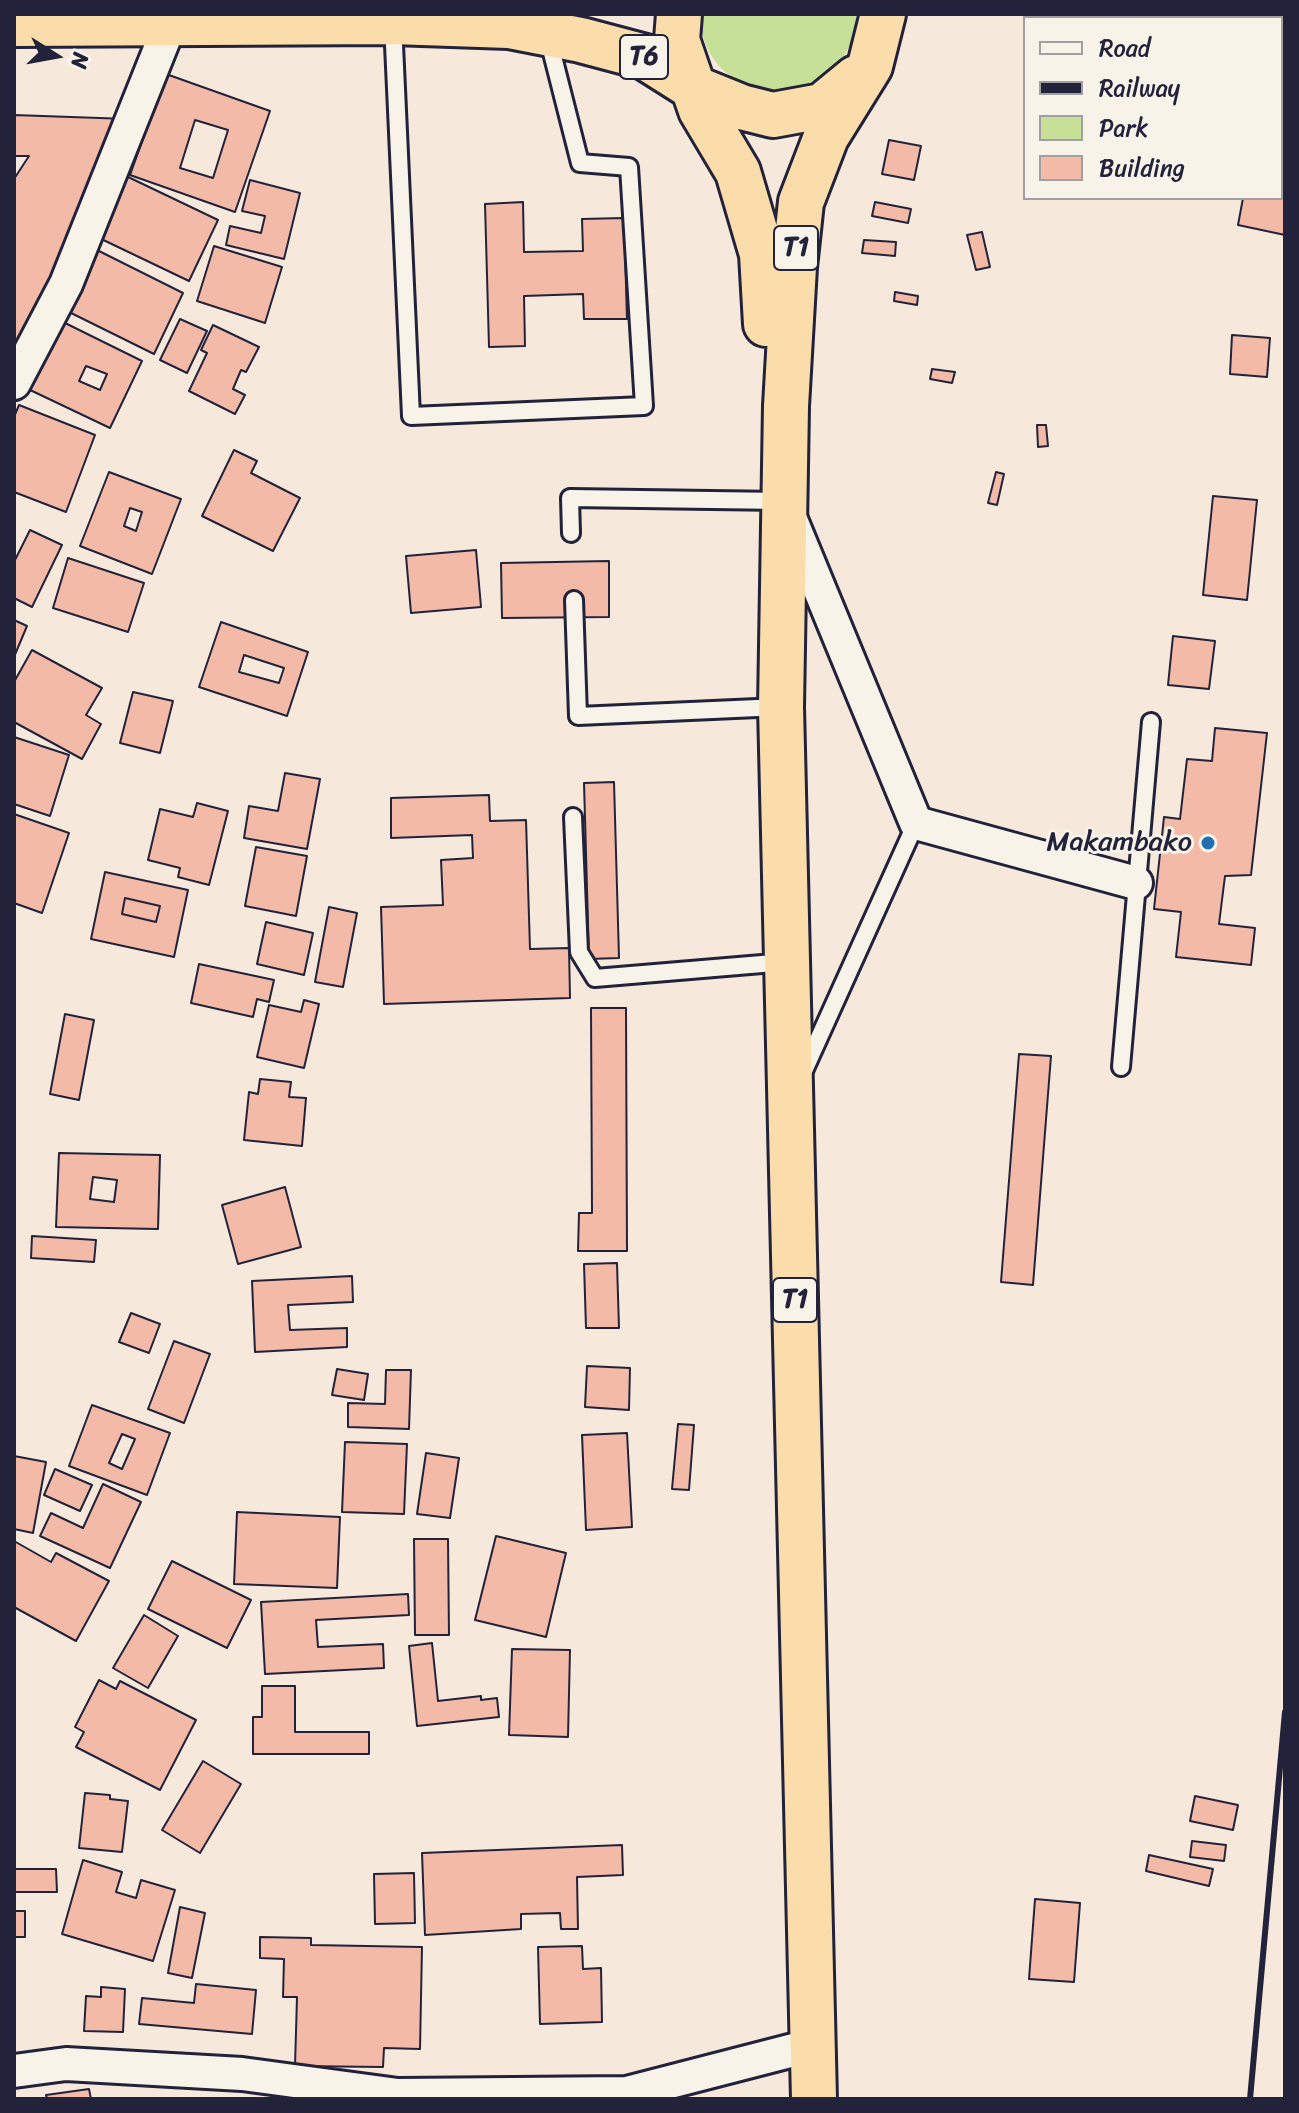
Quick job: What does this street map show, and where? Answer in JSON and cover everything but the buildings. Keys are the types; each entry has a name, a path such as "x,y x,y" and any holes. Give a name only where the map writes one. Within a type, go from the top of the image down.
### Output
{"highway":[{"name":"T6","path":"393,22 447,14"},
{"name":"T1","path":"679,14 677,40 701,110 738,172 762,254 772,433 783,501"},
{"name":"T1","path":"814,2099 781,707 786,406 801,202 826,137 870,66 883,14"},
{"name":"T6","path":"14,24 545,24 581,40 645,57 694,88 741,107 773,115 822,106 870,66"}],"street":[{"path":"14,383 66,284 170,24"},
{"path":"783,501 916,823 1136,883"},
{"path":"14,2071 66,2064 227,2073 398,2095 627,2093 813,2045"}],"lane":[{"path":"393,22 411,416 644,406 629,167 580,163 545,24"},
{"path":"571,533 570,498 783,501"},
{"path":"574,600 578,716 781,707"},
{"path":"1121,1067 1151,722"},
{"path":"573,817 579,952 595,978 786,962"},
{"path":"790,1102 916,823"}],"green space":[{"path":"700,14 857,14 850,44 834,67 812,83 786,90 760,89 735,79 715,61 702,33"}],"railway":[{"path":"1250,2099 1285,1712"}],"place":[{"name":"Makambako","path":"1208,843"}]}
